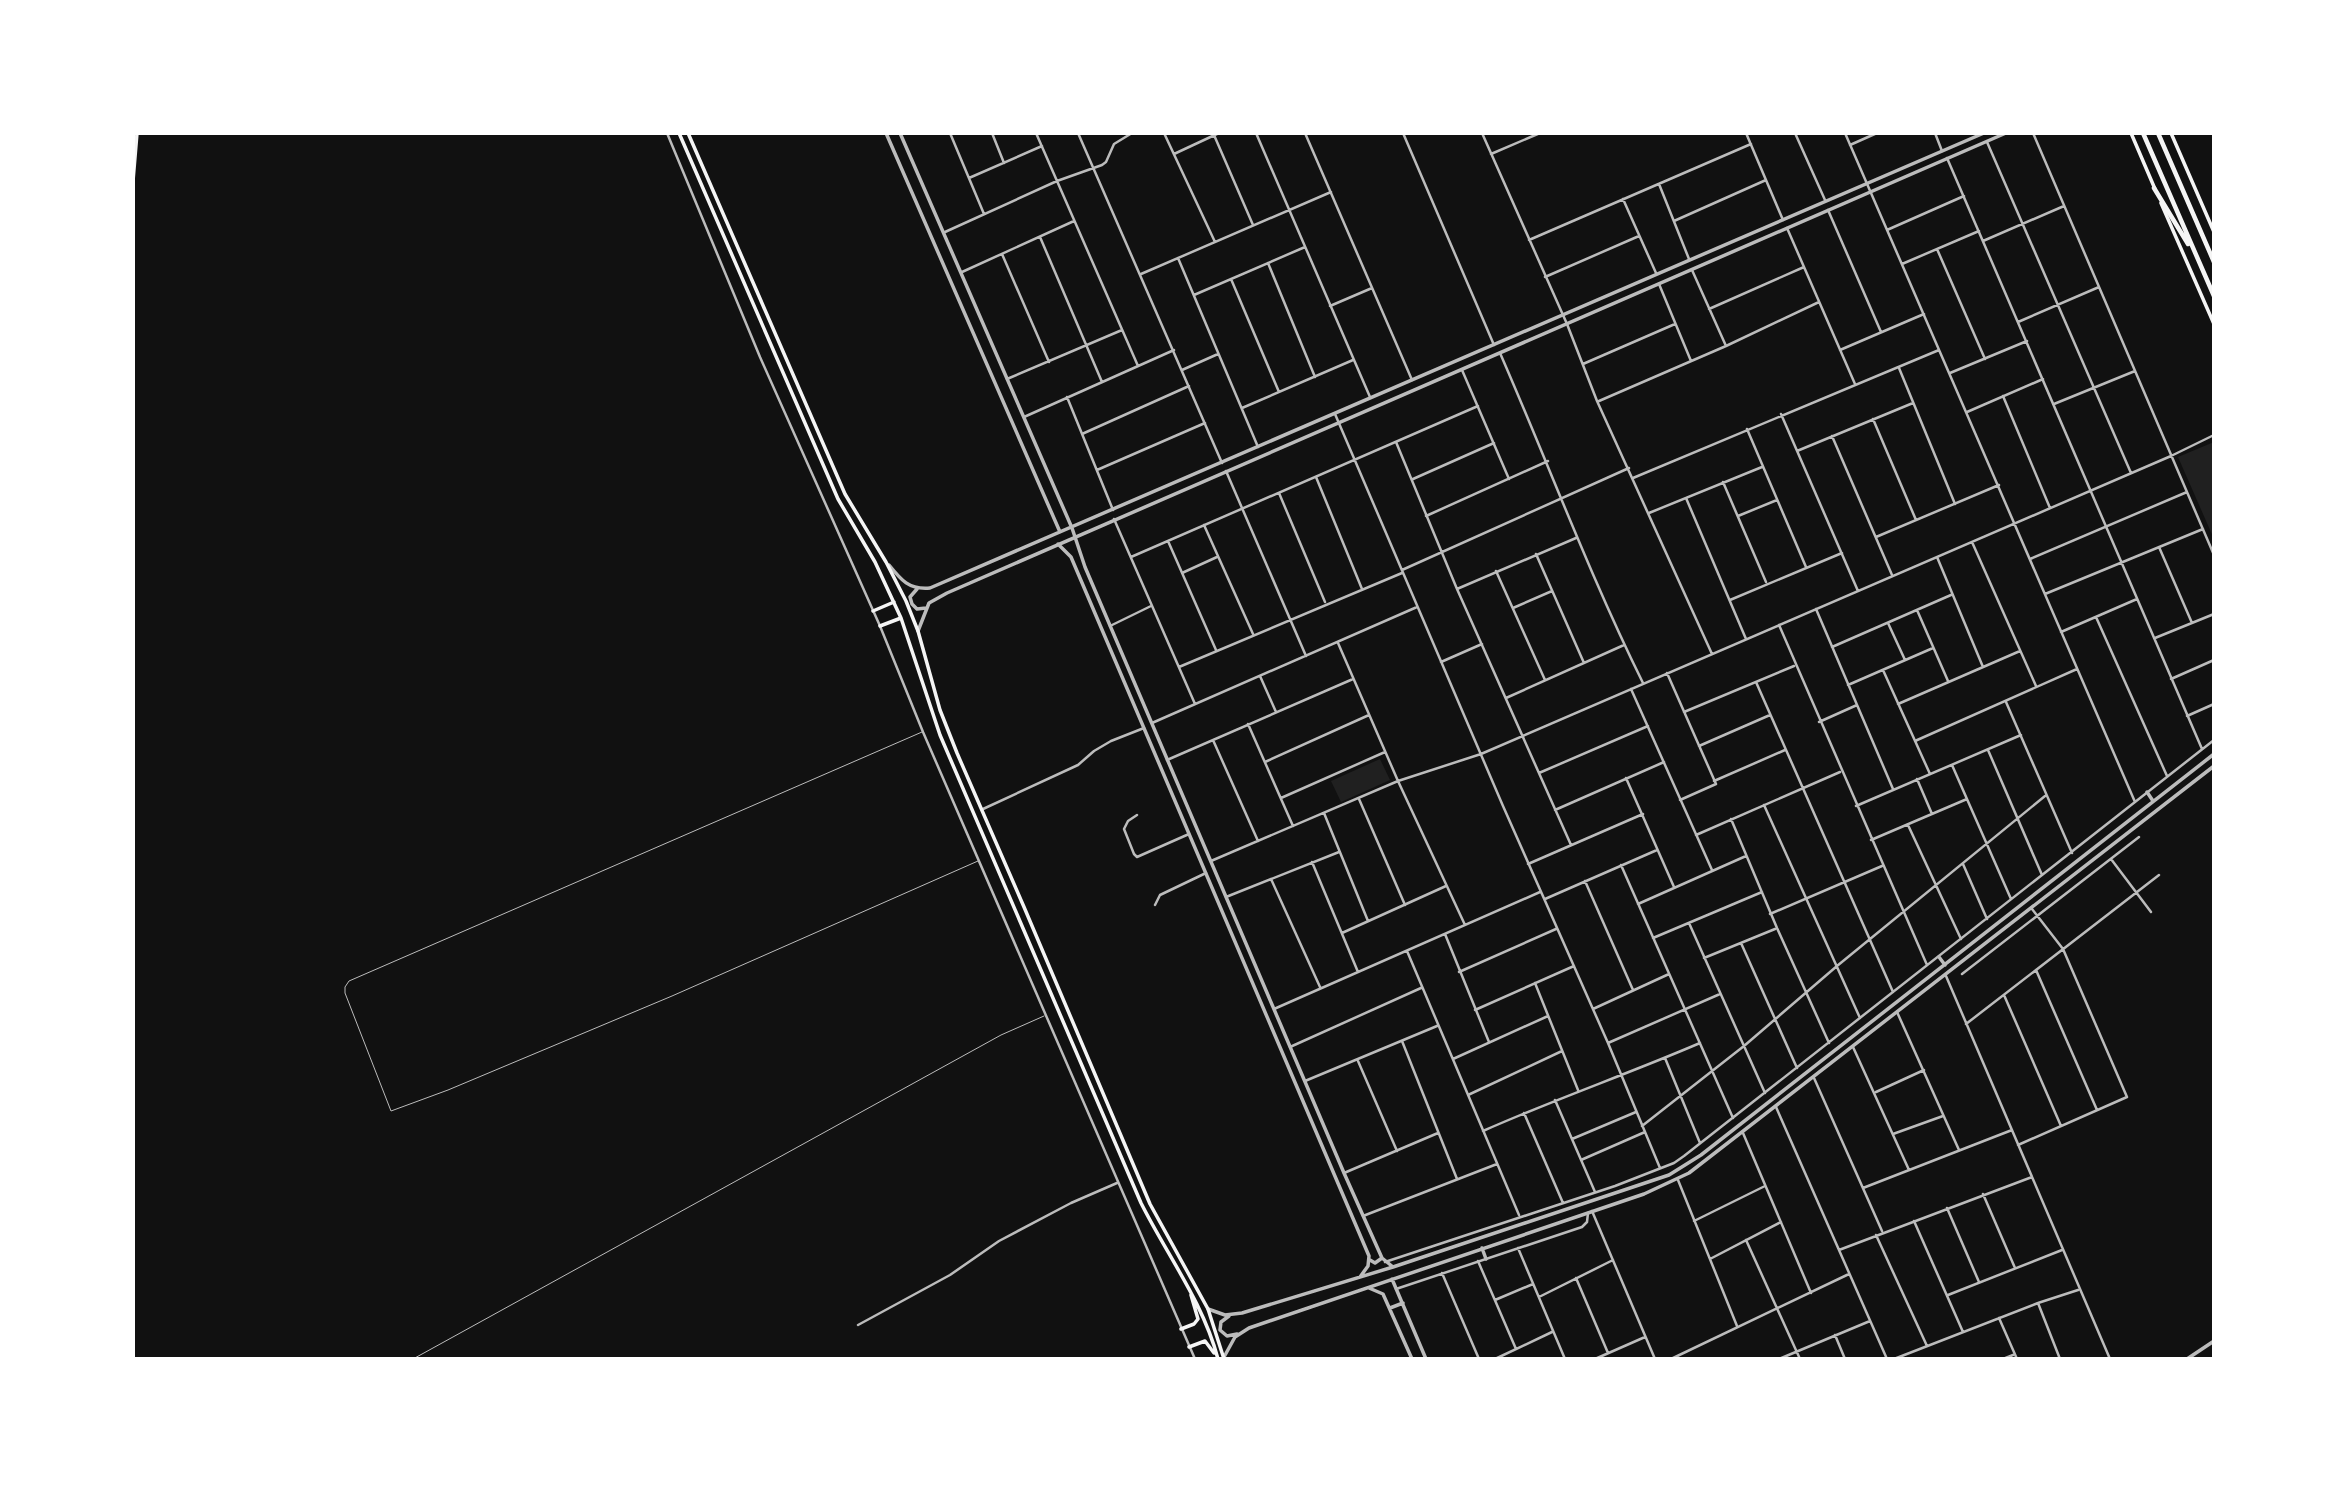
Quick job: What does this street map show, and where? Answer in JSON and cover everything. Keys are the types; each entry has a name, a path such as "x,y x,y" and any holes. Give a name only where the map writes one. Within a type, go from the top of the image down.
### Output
{"highway":[{"path":"2143,133 2214,296"},
{"path":"2158,133 2214,262"},
{"path":"2154,188 2198,260"}],"main road":[{"path":"133,181 137,133"},
{"path":"679,133 838,499 894,602 929,704 985,840 1141,1203 1204,1317 1218,1359"},
{"path":"688,133 845,494 886,562 918,631 938,704 981,810 1150,1204 1208,1309 1224,1358"},
{"path":"2131,133 2214,324"},
{"path":"2171,133 2214,232"},
{"path":"853,526 859,525 860,521"},
{"path":"864,544 865,540 871,538"},
{"path":"873,611 894,602"},
{"path":"880,626 901,618"},
{"path":"922,684 929,687 932,683"},
{"path":"929,704 932,701 938,704"},
{"path":"1181,1329 1194,1324 1198,1319 1191,1293"},
{"path":"1189,1347 1202,1341 1207,1342 1218,1359"}],"street":[{"path":"667,133 760,357 880,626 923,732 1195,1359"},
{"path":"886,133 1060,533"},
{"path":"900,133 1072,528 1110,626 1344,1173 1383,1260 1393,1267"},
{"path":"950,133 984,214"},
{"path":"992,133 1004,163"},
{"path":"1036,133 1139,366"},
{"path":"1078,133 1222,463"},
{"path":"943,232 1057,181 1107,162 1114,144 1132,133"},
{"path":"1164,133 1215,242"},
{"path":"1256,133 1371,398"},
{"path":"1305,133 1412,380"},
{"path":"1403,133 1494,345"},
{"path":"1482,133 1567,324 1597,401 1712,654"},
{"path":"1491,154 1540,133"},
{"path":"1746,133 1783,221"},
{"path":"1795,133 1826,202"},
{"path":"1844,133 2135,802"},
{"path":"1850,145 1877,133"},
{"path":"1935,133 1942,151"},
{"path":"886,562 904,583 930,588 1984,133"},
{"path":"919,588 911,594 910,601 917,609 1075,536 2006,133"},
{"path":"2033,133 2214,555"},
{"path":"1174,154 1217,134 1253,225"},
{"path":"1987,142 2131,473"},
{"path":"1529,240 1751,144"},
{"path":"969,178 1042,146"},
{"path":"1947,158 2202,749"},
{"path":"1674,221 1766,180"},
{"path":"1875,181 1878,188"},
{"path":"1659,184 1689,261"},
{"path":"1859,188 1862,195"},
{"path":"1141,274 1331,192"},
{"path":"1887,230 1964,196"},
{"path":"1623,200 1657,275"},
{"path":"1983,241 2065,206"},
{"path":"1828,210 1881,332"},
{"path":"961,273 1074,221"},
{"path":"1787,228 1855,384"},
{"path":"1902,264 1979,231"},
{"path":"1545,277 1639,236"},
{"path":"1040,237 1102,382"},
{"path":"1194,295 1306,247"},
{"path":"1937,249 1985,359"},
{"path":"1002,254 1049,362"},
{"path":"1178,258 1258,447"},
{"path":"1268,263 1315,377"},
{"path":"1709,309 1804,267"},
{"path":"1692,270 1726,346"},
{"path":"1231,279 1279,392"},
{"path":"1659,284 1691,361"},
{"path":"2018,322 2099,287"},
{"path":"1330,306 1372,288"},
{"path":"1597,401 1726,346 1819,302"},
{"path":"1574,311 1573,316 1577,319"},
{"path":"1840,350 1924,314"},
{"path":"1550,321 1555,324 1554,330"},
{"path":"1583,364 1675,324"},
{"path":"1007,379 1122,330"},
{"path":"1950,373 2026,341"},
{"path":"1633,478 1939,349"},
{"path":"1024,417 1174,350"},
{"path":"1500,353 1548,461 1577,537 1643,683"},
{"path":"1182,370 1219,354"},
{"path":"1242,408 1353,360"},
{"path":"1898,367 1955,504"},
{"path":"1462,369 1509,480"},
{"path":"2054,404 2136,371"},
{"path":"1967,412 2043,379"},
{"path":"1082,434 1189,386"},
{"path":"2003,396 2050,508"},
{"path":"1067,397 1113,510"},
{"path":"1797,451 1913,403"},
{"path":"1131,557 1478,406"},
{"path":"1347,408 1347,414 1352,416"},
{"path":"1335,414 1660,1168"},
{"path":"1781,414 1857,591"},
{"path":"1327,417 1331,420 1330,426"},
{"path":"1873,419 1916,520"},
{"path":"1097,470 1205,423"},
{"path":"1747,429 1806,567"},
{"path":"1210,861 1398,781 1481,754 2171,456 2213,435"},
{"path":"1832,436 1893,576"},
{"path":"1396,442 1457,589 1571,845"},
{"path":"1412,479 1494,443"},
{"path":"1426,516 1548,461"},
{"path":"1649,513 1762,467"},
{"path":"1179,667 1362,589 1629,468"},
{"path":"1226,471 1306,656"},
{"path":"1316,477 1362,589"},
{"path":"1723,482 1767,583"},
{"path":"1876,537 1999,485"},
{"path":"1279,492 1326,604"},
{"path":"2030,559 2186,492"},
{"path":"1144,497 1147,505"},
{"path":"1686,498 1746,639"},
{"path":"1738,516 1777,500"},
{"path":"1114,519 1195,704"},
{"path":"1204,525 1254,635"},
{"path":"2045,594 2203,529"},
{"path":"1457,589 1577,537"},
{"path":"1168,541 1216,651"},
{"path":"1972,542 2036,687"},
{"path":"1058,544 1071,557 1370,1260 1377,1263 1563,1203 1674,1163 2214,740"},
{"path":"2159,547 2192,623"},
{"path":"1730,600 1842,552"},
{"path":"1536,554 1584,663"},
{"path":"1182,573 1219,556"},
{"path":"1937,557 1983,667"},
{"path":"1496,571 1545,680"},
{"path":"1513,608 1552,591"},
{"path":"1832,648 1951,595"},
{"path":"2062,632 2137,599"},
{"path":"1110,626 1152,606"},
{"path":"918,631 926,607"},
{"path":"1152,723 1417,607"},
{"path":"1816,609 1893,789"},
{"path":"1917,610 1948,682"},
{"path":"2155,638 2214,614"},
{"path":"2096,617 2167,776"},
{"path":"1888,623 1905,660"},
{"path":"1779,625 1927,965"},
{"path":"1338,643 1465,925"},
{"path":"1441,662 1482,644"},
{"path":"1506,698 1624,645"},
{"path":"1848,685 1933,648"},
{"path":"1898,704 2020,651"},
{"path":"2171,679 2214,660"},
{"path":"1684,712 1795,665"},
{"path":"1915,741 2077,669"},
{"path":"1883,670 1930,774"},
{"path":"1667,673 1716,784 1680,800"},
{"path":"1260,676 1276,712"},
{"path":"1167,760 1353,678"},
{"path":"1756,682 1893,992"},
{"path":"1631,689 1712,870"},
{"path":"2006,701 2072,853"},
{"path":"2187,716 2214,704"},
{"path":"1819,722 1857,705"},
{"path":"1265,762 1369,715"},
{"path":"1699,747 1771,715"},
{"path":"1248,724 1293,826"},
{"path":"1539,773 1648,726"},
{"path":"981,810 1078,765 1111,741 1144,728"},
{"path":"1856,806 2021,735"},
{"path":"1213,740 1258,841"},
{"path":"1987,749 2042,875"},
{"path":"1714,781 1786,750"},
{"path":"1281,798 1385,752"},
{"path":"2214,754 1693,1160 1669,1175 1393,1267 1231,1315 1221,1322 1220,1330 1227,1336 1239,1334 1678,1180 1743,1133 2214,766"},
{"path":"1555,810 1664,762"},
{"path":"1951,764 2011,900"},
{"path":"1696,835 1841,771"},
{"path":"1626,778 1674,887"},
{"path":"1917,779 1932,814"},
{"path":"2147,792 2153,801"},
{"path":"1642,1126 1744,1046 1837,966 2045,796"},
{"path":"1359,798 1405,905"},
{"path":"1871,841 1967,799"},
{"path":"1764,805 1860,1018"},
{"path":"1324,813 1368,921"},
{"path":"2138,813 2144,821"},
{"path":"1528,864 1643,814"},
{"path":"1137,815 1128,821 1124,829 1137,857 1189,834"},
{"path":"1731,819 1776,928 1829,1043"},
{"path":"1908,825 1961,939"},
{"path":"2114,832 2120,840"},
{"path":"1962,974 2139,837"},
{"path":"1544,899 1657,850"},
{"path":"1226,897 1339,852"},
{"path":"1638,904 1746,856"},
{"path":"2110,859 2151,912"},
{"path":"1312,862 1358,972"},
{"path":"1963,864 1987,919"},
{"path":"1621,865 1733,1118"},
{"path":"1770,914 1882,866"},
{"path":"1155,905 1160,895 1206,873"},
{"path":"1966,1024 2159,875"},
{"path":"1271,879 1321,988"},
{"path":"1585,881 1633,990"},
{"path":"1342,933 1446,886"},
{"path":"1213,890 1218,891 1222,887"},
{"path":"1274,1010 1541,892"},
{"path":"1653,937 1762,892"},
{"path":"2018,1145 2127,1097 2063,949 2032,909"},
{"path":"1224,917 1227,912 1232,912"},
{"path":"1689,923 1765,1093"},
{"path":"1704,958 1776,928"},
{"path":"1459,972 1557,929"},
{"path":"1445,934 1489,1042"},
{"path":"1741,943 1797,1068"},
{"path":"1407,951 1519,1217"},
{"path":"1939,957 1945,965"},
{"path":"1475,1010 1574,966"},
{"path":"2036,970 2097,1110"},
{"path":"1593,1009 1669,974"},
{"path":"1945,975 2109,1359"},
{"path":"1535,983 1578,1090"},
{"path":"1290,1047 1423,988"},
{"path":"1608,1043 1720,994"},
{"path":"2004,995 2061,1126"},
{"path":"1895,1014 1890,1015 1889,1012 1898,1001"},
{"path":"1895,1014 1924,1070 1959,1150"},
{"path":"1453,1059 1548,1016"},
{"path":"1862,1040 1873,1028 1872,1024 1869,1024"},
{"path":"1305,1081 1439,1026"},
{"path":"1402,1041 1457,1179"},
{"path":"1483,1131 1578,1090 1621,1077 1700,1044"},
{"path":"1853,1047 1909,1170"},
{"path":"1468,1095 1562,1051"},
{"path":"1665,1058 1700,1144"},
{"path":"1357,1059 1397,1151"},
{"path":"1874,1093 1924,1070"},
{"path":"1814,1078 1883,1233"},
{"path":"1555,1100 1595,1192"},
{"path":"1776,1107 1887,1359"},
{"path":"1572,1139 1636,1112"},
{"path":"1524,1113 1563,1203"},
{"path":"1893,1134 1944,1115"},
{"path":"1863,1188 2012,1130"},
{"path":"1581,1160 1645,1132"},
{"path":"1344,1173 1439,1133"},
{"path":"1743,1133 1811,1293"},
{"path":"1363,1216 1497,1164"},
{"path":"1839,1250 2032,1177"},
{"path":"1678,1180 1737,1328"},
{"path":"858,1325 950,1275 999,1241 1117,1183"},
{"path":"1615,1185 1618,1193"},
{"path":"1695,1221 1766,1186"},
{"path":"1983,1194 2015,1268"},
{"path":"1573,1218 1569,1214 1574,1207"},
{"path":"1947,1208 1980,1282"},
{"path":"1396,1289 1584,1226 1590,1212"},
{"path":"1590,1212 1655,1359"},
{"path":"1533,1221 1540,1224 1538,1230"},
{"path":"1914,1221 1963,1332"},
{"path":"1710,1259 1781,1222"},
{"path":"1877,1235 1927,1346"},
{"path":"1745,1240 1800,1359"},
{"path":"1482,1248 1486,1259"},
{"path":"1518,1248 1566,1359"},
{"path":"1948,1295 2063,1250"},
{"path":"1360,1277 1370,1260"},
{"path":"1539,1297 1613,1260"},
{"path":"1478,1261 1516,1349"},
{"path":"1442,1273 1479,1359"},
{"path":"1671,1359 1849,1274"},
{"path":"1576,1278 1608,1353"},
{"path":"1392,1279 1426,1359"},
{"path":"1495,1300 1533,1284"},
{"path":"1367,1287 1383,1294 1412,1359"},
{"path":"1894,1359 2038,1303 2080,1290"},
{"path":"1390,1308 1402,1303"},
{"path":"2038,1303 2060,1359"},
{"path":"1208,1309 1231,1315"},
{"path":"1999,1318 2016,1357 2003,1359"},
{"path":"1779,1359 1870,1321"},
{"path":"1495,1359 1554,1332"},
{"path":"1224,1358 1231,1341 1239,1334"},
{"path":"1835,1335 1845,1359"},
{"path":"1595,1359 1645,1337"},
{"path":"2187,1359 2214,1341"}],"lane":[{"path":"923,732 349,981 345,993 391,1111 448,1090 672,996 980,860"},
{"path":"413,1359 1001,1035 1046,1015"}],"shaded area":[{"path":"2214,442 2214,539 2178,457"},
{"path":"1380,759 1390,780 1341,802 1331,781"}]}
